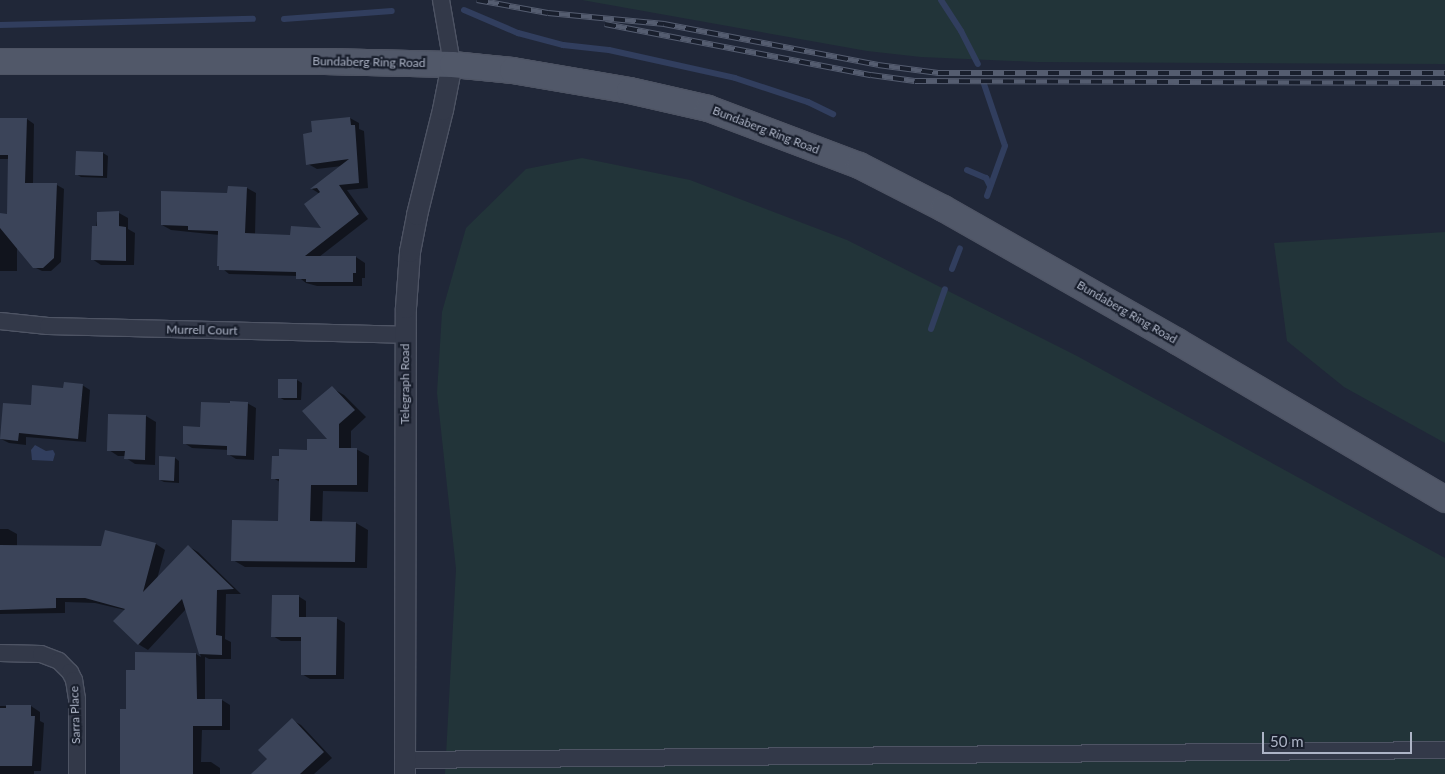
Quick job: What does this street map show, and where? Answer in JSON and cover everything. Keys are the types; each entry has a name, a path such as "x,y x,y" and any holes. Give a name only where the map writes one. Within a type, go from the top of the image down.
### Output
{"main road":[{"name":"Bundaberg Ring Road","path":"0,61 324,61 452,64 532,73 629,90 708,108 859,165 943,208 1160,331 1445,499"}],"street":[{"name":"Telegraph Road","path":"405,767 405,335 410,252 452,64 441,0"},
{"name":"Murrell Court","path":"0,321 48,326 405,335"},
{"name":"Sarra Place","path":"0,653 42,654 68,662 76,690 76,774"},
{"path":"405,767 1445,750"}],"shaded area":[{"path":"582,0 1445,0 1445,64 1037,62 921,57 867,51"},
{"path":"582,158 690,180 847,240 1077,356 1445,558 1445,774 445,774 456,569 437,393 442,312 466,228 526,169"},
{"path":"1445,232 1445,443 1344,387 1287,341 1274,243"}],"water":[{"path":"35,445 46,451 53,450 55,454 53,461 32,460 31,450"}],"building":[{"path":"350,117 351,125 355,125 359,183 339,185 359,214 305,256 356,256 356,273 353,273 353,282 306,282 306,279 296,279 296,272 219,270 219,266 217,266 218,231 188,230 188,226 161,225 161,191 227,193 228,186 247,187 245,233 290,235 291,226 321,228 304,204 320,192 317,188 310,189 349,159 306,165 303,134 312,132 311,121"},
{"path":"0,118 27,118 25,183 57,183 54,258 43,268 33,268 0,228 0,213 7,214 8,155 0,155"},
{"path":"76,151 103,152 103,176 75,175"},
{"path":"119,211 119,226 126,227 126,261 91,260 92,226 97,226 97,212"},
{"path":"278,379 297,379 297,398 278,398"},
{"path":"64,382 83,384 78,439 19,433 18,441 0,439 3,403 31,405 32,385 63,388"},
{"path":"332,386 355,410 339,424 339,448 357,448 357,485 311,485 310,521 356,522 355,562 231,561 232,520 278,521 279,479 271,479 272,456 279,456 279,449 307,450 307,439 327,439 302,411"},
{"path":"230,401 248,402 246,456 227,455 227,446 183,444 183,426 200,427 201,402 230,403"},
{"path":"108,414 146,415 145,460 124,459 125,451 107,451"},
{"path":"159,456 175,457 174,481 159,480"},
{"path":"105,530 156,543 143,592 188,545 234,589 217,590 216,635 222,636 222,655 199,654 182,599 138,645 113,621 125,609 85,598 56,598 56,608 0,610 0,545 101,546"},
{"path":"272,595 299,595 299,617 337,617 336,675 301,675 301,637 271,637"},
{"path":"135,652 196,653 197,699 222,699 222,726 193,726 193,774 120,774 120,709 126,709 126,670 135,670"},
{"path":"6,705 31,705 31,716 35,716 32,766 0,766 0,708 6,708"},
{"path":"292,718 324,752 300,774 251,774 267,759 258,750"}],"waterway":[{"path":"941,0 961,31 978,64"},
{"path":"464,10 518,33 563,45 609,50 735,78 808,102 833,114"},
{"path":"284,19 392,11"},
{"path":"0,25 253,19"},
{"path":"984,84 1005,146 987,196"},
{"path":"967,170 986,178 990,186"},
{"path":"952,269 960,248"},
{"path":"931,329 945,289"}],"railway":[{"path":"477,0 548,13 664,24 878,65 938,73 1445,73"},
{"path":"605,24 871,75 915,81 1445,83"}]}
